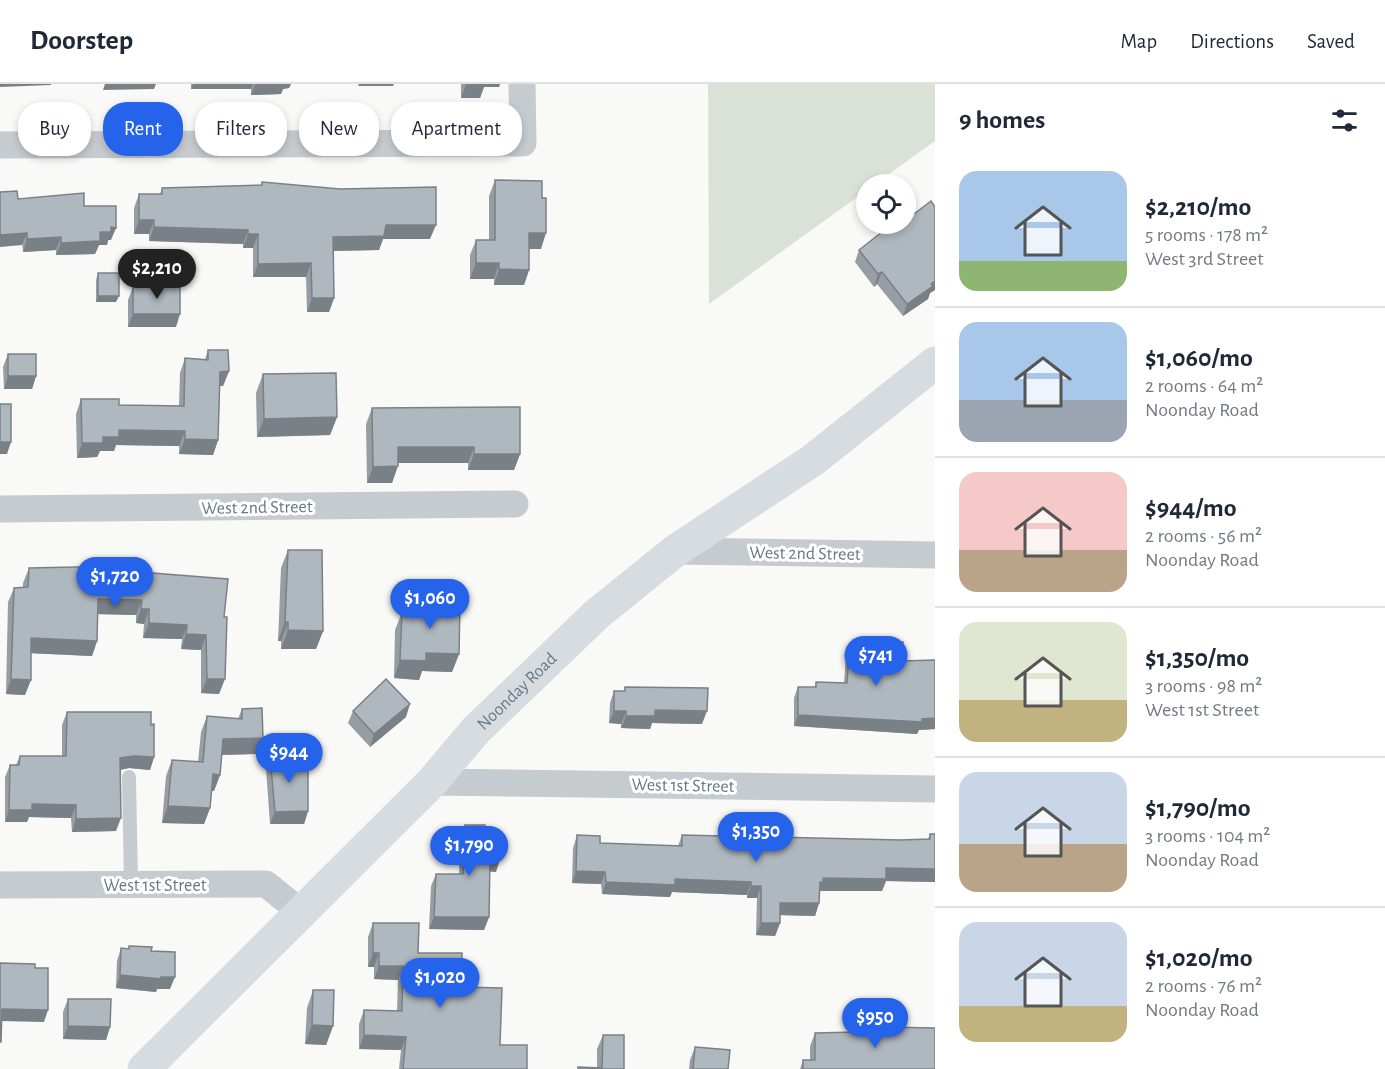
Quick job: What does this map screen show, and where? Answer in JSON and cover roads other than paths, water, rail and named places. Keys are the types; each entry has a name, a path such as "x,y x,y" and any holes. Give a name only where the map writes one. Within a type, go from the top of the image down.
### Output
{"street":[{"path":"0,145 523,143 522,84"},
{"name":"Noonday Road","path":"144,1069 432,782 476,730 597,614 675,551 813,460 935,363"},
{"name":"West 2nd Street","path":"0,509 515,504"},
{"name":"West 2nd Street","path":"675,551 935,555"},
{"name":"West 1st Street","path":"432,782 935,789"},
{"name":"West 1st Street","path":"0,885 266,884 301,912"}],"lane":[{"path":"129,777 131,885"}]}
